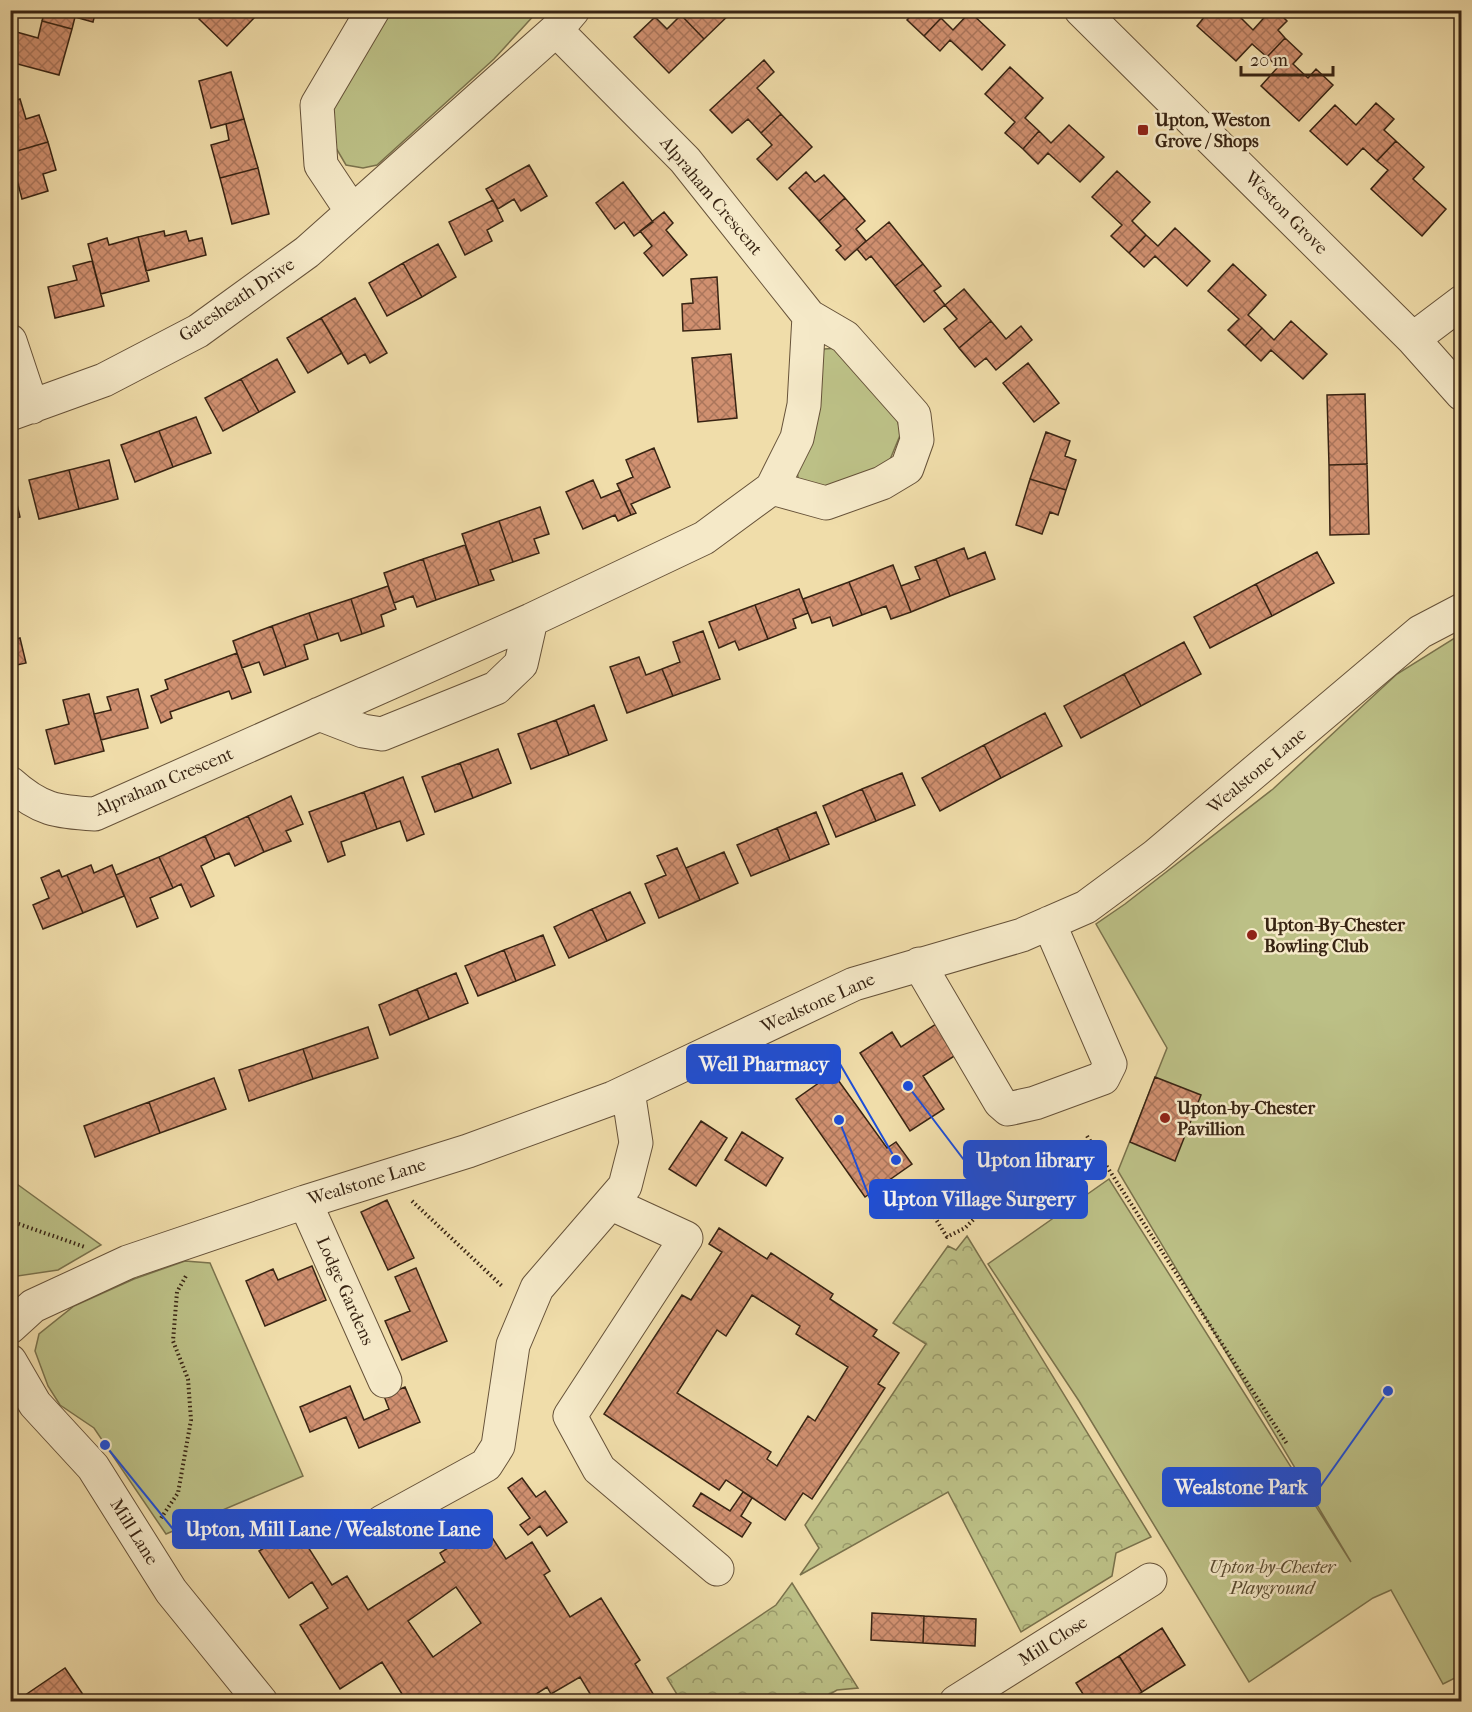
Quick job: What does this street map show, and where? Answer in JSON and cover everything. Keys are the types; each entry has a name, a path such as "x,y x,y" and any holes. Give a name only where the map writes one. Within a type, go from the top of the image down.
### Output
{"street":[{"path":"351,210 321,165 316,105 373,10"},
{"name":"Weston Grove","path":"1081,10 1413,339 1461,394"},
{"name":"Gatesheath Drive","path":"21,410 104,380 198,331 308,252 351,210 564,20"},
{"name":"Alpraham Crescent","path":"564,20 685,160 809,316 845,337 914,415 917,440 907,468 882,483 826,503 772,489"},
{"path":"1413,339 1461,302"},
{"name":"Alpraham Crescent","path":"10,783 55,812 94,814 531,620 704,538 772,489 797,438 804,405 809,316"},
{"path":"10,341 21,410"},
{"name":"Wealstone Lane","path":"10,1327 33,1306 128,1262 305,1202 468,1151 628,1091 854,984 1022,935 1086,907 1155,856 1420,632 1461,610"},
{"path":"319,714 363,731 382,734 496,688 521,664 531,620"},
{"path":"920,964 1000,1102 1008,1109 1035,1103 1103,1078 1110,1064 1049,923"},
{"path":"382,1522 486,1465 498,1446 513,1345 537,1288 612,1204 625,1186 636,1143 628,1091"},
{"name":"Lodge Gardens","path":"305,1202 385,1381"},
{"path":"612,1204 686,1238 570,1416 599,1469 717,1569"},
{"name":"Mill Lane","path":"10,1361 35,1404 93,1467 171,1592 261,1701"},
{"name":"Mill Close","path":"956,1701 1150,1580"}],"path":[{"path":"1087,1136 1287,1444"},
{"path":"386,1176 511,1294"},
{"path":"932,1213 947,1237 965,1228 1007,1186"},
{"path":"10,1221 128,1262"},
{"path":"138,1539 158,1522 178,1492 186,1455 191,1420 188,1379 173,1341 174,1317 177,1292 197,1262 200,1237"}],"green space":[{"path":"386,11 538,11 494,59 377,165 363,168 346,165 336,148 331,105"},
{"path":"838,348 894,409 901,433 889,462 827,492 799,485 797,470 817,365 824,349"},
{"name":"Upton-by-Chester Playground","path":"1461,634 1461,1675 1443,1684 1391,1590 1373,1598 1249,1682 1079,1401 988,1264 1109,1179 1351,1562 1118,1171 1167,1048 1096,924 1273,789 1397,674"},
{"path":"10,1179 101,1245 58,1270 11,1277"},
{"path":"967,1236 1151,1537 1116,1553 1112,1576 1021,1632 948,1492 800,1575 819,1548 805,1525 926,1344 893,1323 948,1246 956,1250"},
{"path":"185,1261 210,1263 303,1476 166,1534 94,1428 60,1405 48,1386 35,1351 39,1334 74,1306 134,1279"},
{"path":"792,1583 858,1688 837,1690 818,1701 681,1701 667,1678 776,1605"}],"building":[{"path":"45,10 96,10 93,22 75,17 72,29 42,21"},
{"path":"208,10 248,10 255,17 227,46 199,19"},
{"path":"248,10 261,10 255,17"},
{"path":"686,10 734,10 704,39 681,15"},
{"path":"916,10 933,10 941,18 924,36 907,20"},
{"path":"1210,10 1248,10 1241,18 1253,30 1271,10 1276,10 1287,21 1278,30 1285,38 1267,57 1252,44 1236,61 1197,26"},
{"path":"970,12 1005,45 982,70 950,40 940,51 924,36 941,18 953,30"},
{"path":"681,15 704,39 669,73 634,37 655,17 667,29"},
{"path":"42,21 72,29 59,75 10,62 13,31 38,38"},
{"path":"1285,38 1302,54 1293,64 1308,78 1316,69 1333,85 1299,121 1261,86 1278,67 1267,57"},
{"path":"764,60 774,72 757,88 781,114 761,133 748,119 732,133 710,110"},
{"path":"1010,67 1043,98 1025,118 1039,131 1023,149 1005,133 1015,122 985,94"},
{"path":"231,72 244,119 211,128 199,81"},
{"path":"20,99 26,119 39,115 48,142 10,153 10,102"},
{"path":"1376,103 1394,119 1384,130 1396,141 1377,161 1363,148 1347,165 1310,131 1335,105 1356,125"},
{"path":"781,114 812,147 777,180 757,159 772,145 761,133"},
{"path":"244,119 258,168 220,178 211,145 229,140 226,124"},
{"path":"1069,125 1104,157 1080,182 1048,153 1038,164 1023,149 1039,131 1051,143"},
{"path":"1396,141 1424,167 1413,179 1446,209 1422,236 1371,189 1388,170 1377,161"},
{"path":"48,142 56,170 43,174 48,191 22,199 10,153"},
{"path":"529,165 547,196 521,211 514,199 498,209 486,189"},
{"path":"258,168 269,214 232,224 220,178"},
{"path":"1117,171 1150,202 1132,221 1146,235 1129,253 1111,236 1122,225 1092,197"},
{"path":"806,172 815,182 824,175 845,198 819,221 789,188"},
{"path":"623,182 653,222 634,236 624,222 615,229 596,203"},
{"path":"845,198 865,221 856,229 866,241 845,260 836,250 841,246 819,221"},
{"path":"493,200 503,221 487,230 492,241 465,255 449,222"},
{"path":"664,212 673,223 666,230 687,255 663,276 644,253 652,246 640,231"},
{"path":"889,222 923,264 895,286 871,256 866,260 857,249"},
{"path":"1175,228 1210,261 1187,286 1155,256 1144,267 1129,253 1146,235 1158,246"},
{"path":"164,231 165,236 186,231 189,241 202,238 206,255 146,271 138,237"},
{"path":"138,237 149,281 101,294 88,244 107,238 109,245"},
{"path":"438,244 456,277 422,297 403,263"},
{"path":"92,261 104,306 55,318 48,287 77,280 73,266"},
{"path":"403,263 422,297 387,316 369,283"},
{"path":"923,264 941,286 934,291 945,305 924,322 895,286"},
{"path":"1233,264 1266,295 1248,315 1262,328 1245,346 1228,330 1239,319 1208,291"},
{"path":"717,277 720,329 683,331 682,304 693,303 691,279"},
{"path":"964,289 991,321 959,348 944,329 957,319 945,305"},
{"path":"355,298 387,353 370,363 365,354 348,364 321,318"},
{"path":"321,318 342,353 308,373 287,338"},
{"path":"991,321 1006,339 1021,326 1032,340 996,370 986,358 975,367 959,348"},
{"path":"1291,321 1327,354 1303,379 1271,350 1261,361 1245,346 1262,328 1274,340"},
{"path":"731,354 737,418 698,422 692,358"},
{"path":"277,359 295,392 259,412 241,379"},
{"path":"1028,363 1059,403 1034,422 1003,383"},
{"path":"241,379 259,412 223,431 205,398"},
{"path":"1365,394 1367,464 1329,465 1327,395"},
{"path":"196,417 211,453 173,467 159,431"},
{"path":"159,431 173,467 135,482 121,445"},
{"path":"1046,432 1070,441 1065,456 1076,460 1066,490 1030,479"},
{"path":"654,448 670,487 631,504 636,513 631,515 617,484 633,477 626,460"},
{"path":"109,460 118,499 79,509 69,470"},
{"path":"1367,464 1369,534 1330,535 1329,465"},
{"path":"69,470 79,509 39,519 29,480"},
{"path":"1030,479 1066,490 1058,515 1050,512 1042,534 1016,525"},
{"path":"593,480 601,498 620,490 631,515 618,521 615,515 583,529 566,492"},
{"path":"13,487 20,517 10,520 10,488"},
{"path":"540,507 549,534 534,539 539,553 513,562 499,521"},
{"path":"499,521 513,562 490,570 494,580 479,585 462,534"},
{"path":"465,545 479,585 436,600 423,559"},
{"path":"964,548 968,559 985,552 995,579 950,596 936,559"},
{"path":"1317,552 1334,583 1272,616 1256,584"},
{"path":"423,559 436,600 417,607 413,596 394,603 384,573"},
{"path":"936,559 950,596 911,612 901,586 920,579 915,567"},
{"path":"893,565 911,612 891,619 886,606 862,615 849,582"},
{"path":"849,582 862,615 833,626 830,617 812,623 803,599"},
{"path":"1256,584 1272,616 1210,648 1194,617"},
{"path":"388,586 396,609 381,615 384,626 362,634 351,599"},
{"path":"799,589 808,613 793,619 796,628 768,639 755,605"},
{"path":"351,599 362,634 341,641 338,633 318,640 309,613"},
{"path":"755,605 768,639 739,650 735,641 719,648 709,622"},
{"path":"309,613 318,640 304,645 308,659 286,667 272,626"},
{"path":"12,614 15,630 10,631 10,615"},
{"path":"272,626 286,667 264,675 259,662 242,668 233,641"},
{"path":"703,631 720,679 673,696 662,669 680,662 673,642"},
{"path":"20,638 26,663 12,666 17,687 10,688 10,641"},
{"path":"1184,642 1201,674 1141,706 1124,674"},
{"path":"237,653 251,692 232,699 229,691 170,712 172,718 161,723 151,696 168,689 165,680"},
{"path":"639,657 646,675 662,669 673,696 627,713 610,667"},
{"path":"1124,674 1141,706 1081,738 1064,706"},
{"path":"138,689 148,728 101,740 94,714 111,710 107,697"},
{"path":"89,694 104,751 55,764 46,730 69,724 63,700"},
{"path":"594,705 607,740 569,755 556,720"},
{"path":"1045,713 1062,746 1001,778 984,745"},
{"path":"556,720 569,755 531,769 518,734"},
{"path":"984,745 1001,778 940,811 922,778"},
{"path":"498,749 511,783 473,798 460,763"},
{"path":"460,763 473,798 435,812 422,777"},
{"path":"902,773 915,805 876,821 862,789"},
{"path":"403,777 424,834 407,841 400,821 377,829 364,792"},
{"path":"862,789 876,821 836,837 823,806"},
{"path":"364,792 377,829 341,842 345,855 328,862 309,812"},
{"path":"291,796 303,824 286,831 291,841 264,852 248,816"},
{"path":"816,812 829,844 790,860 777,828"},
{"path":"248,816 264,852 235,866 229,853 215,859 205,836"},
{"path":"777,828 790,860 751,876 737,845"},
{"path":"205,836 215,859 201,866 214,896 191,907 181,884 173,888 159,857"},
{"path":"677,848 700,900 659,918 645,884 666,875 657,856"},
{"path":"724,852 738,883 700,900 686,868"},
{"path":"159,857 173,888 150,898 158,918 137,927 116,875"},
{"path":"91,865 94,873 112,865 124,896 83,913 67,875"},
{"path":"59,870 62,877 67,875 83,913 43,929 33,905 49,898 41,878"},
{"path":"630,892 645,923 607,941 592,909"},
{"path":"592,909 607,941 569,958 554,927"},
{"path":"543,935 555,965 516,981 504,950"},
{"path":"504,950 516,981 478,996 465,966"},
{"path":"456,973 468,1003 429,1019 417,989"},
{"path":"417,989 429,1019 390,1035 379,1005"},
{"path":"939,1022 959,1053 923,1076 944,1109 910,1131 860,1053 892,1032 901,1047"},
{"path":"368,1027 378,1058 313,1079 303,1049"},
{"path":"303,1049 313,1079 249,1101 239,1070"},
{"path":"833,1073 887,1148 896,1142 912,1164 865,1197 796,1099"},
{"name":"Upton-by-Chester Pavillion","path":"1155,1077 1201,1095 1175,1161 1130,1142"},
{"path":"214,1078 226,1109 160,1133 149,1102"},
{"path":"149,1102 160,1133 95,1157 84,1126"},
{"path":"701,1121 727,1138 696,1186 669,1169"},
{"path":"742,1132 783,1158 766,1186 725,1160"},
{"path":"387,1200 414,1258 388,1270 361,1212"},
{"path":"719,1228 767,1259 771,1253 833,1294 830,1299 877,1330 873,1336 899,1353 878,1384 885,1388 812,1499 803,1493 785,1520 726,1480 719,1490 604,1414 682,1295 691,1300 722,1252 709,1244","holes":["752,1295 800,1326 796,1334 848,1367 815,1421 808,1416 777,1466 767,1459 771,1452 677,1393 717,1330 726,1336"]},
{"path":"312,1266 326,1300 265,1326 246,1281 273,1269 278,1280"},
{"path":"416,1268 447,1341 402,1360 385,1321 410,1311 395,1277"},
{"path":"350,1386 364,1420 389,1409 384,1396 405,1387 420,1422 359,1448 346,1417 310,1432 300,1407"},
{"path":"522,1478 536,1497 545,1491 567,1522 547,1536 540,1526 528,1535 520,1525 530,1518 508,1488"},
{"path":"743,1492 752,1498 741,1516 751,1523 742,1537 693,1506 701,1493 730,1511"},
{"path":"484,1525 506,1559 532,1542 550,1571 544,1575 570,1617 601,1598 640,1660 635,1664 658,1702 595,1702 580,1677 551,1694 547,1687 533,1696 537,1702 407,1702 382,1662 340,1689 300,1625 328,1608 312,1582 289,1598 259,1551 296,1528 332,1585 347,1576 368,1610 445,1562 440,1553","holes":["456,1587 481,1623 433,1657 408,1621"]},
{"path":"872,1613 924,1616 923,1643 871,1640"},
{"path":"924,1616 976,1619 975,1646 923,1643"},
{"path":"1162,1628 1185,1665 1142,1692 1119,1656"},
{"path":"1119,1656 1142,1692 1127,1702 1088,1702 1076,1683"},
{"path":"65,1668 88,1702 19,1702 18,1700"},
{"path":"1048,1695 1053,1702 1037,1702"}],"place":[{"name":"Upton, Weston Grove / Shops","path":"1143,130"},
{"name":"Upton-By-Chester Bowling Club","path":"1252,935"},
{"name":"Upton library","path":"908,1086"},
{"name":"Upton-by-Chester Pavillion","path":"1165,1118"},
{"name":"Upton Village Surgery","path":"839,1120"},
{"name":"Well Pharmacy","path":"896,1160"},
{"name":"Wealstone Park","path":"1388,1391"},
{"name":"Upton, Mill Lane / Wealstone Lane","path":"105,1445"}]}
